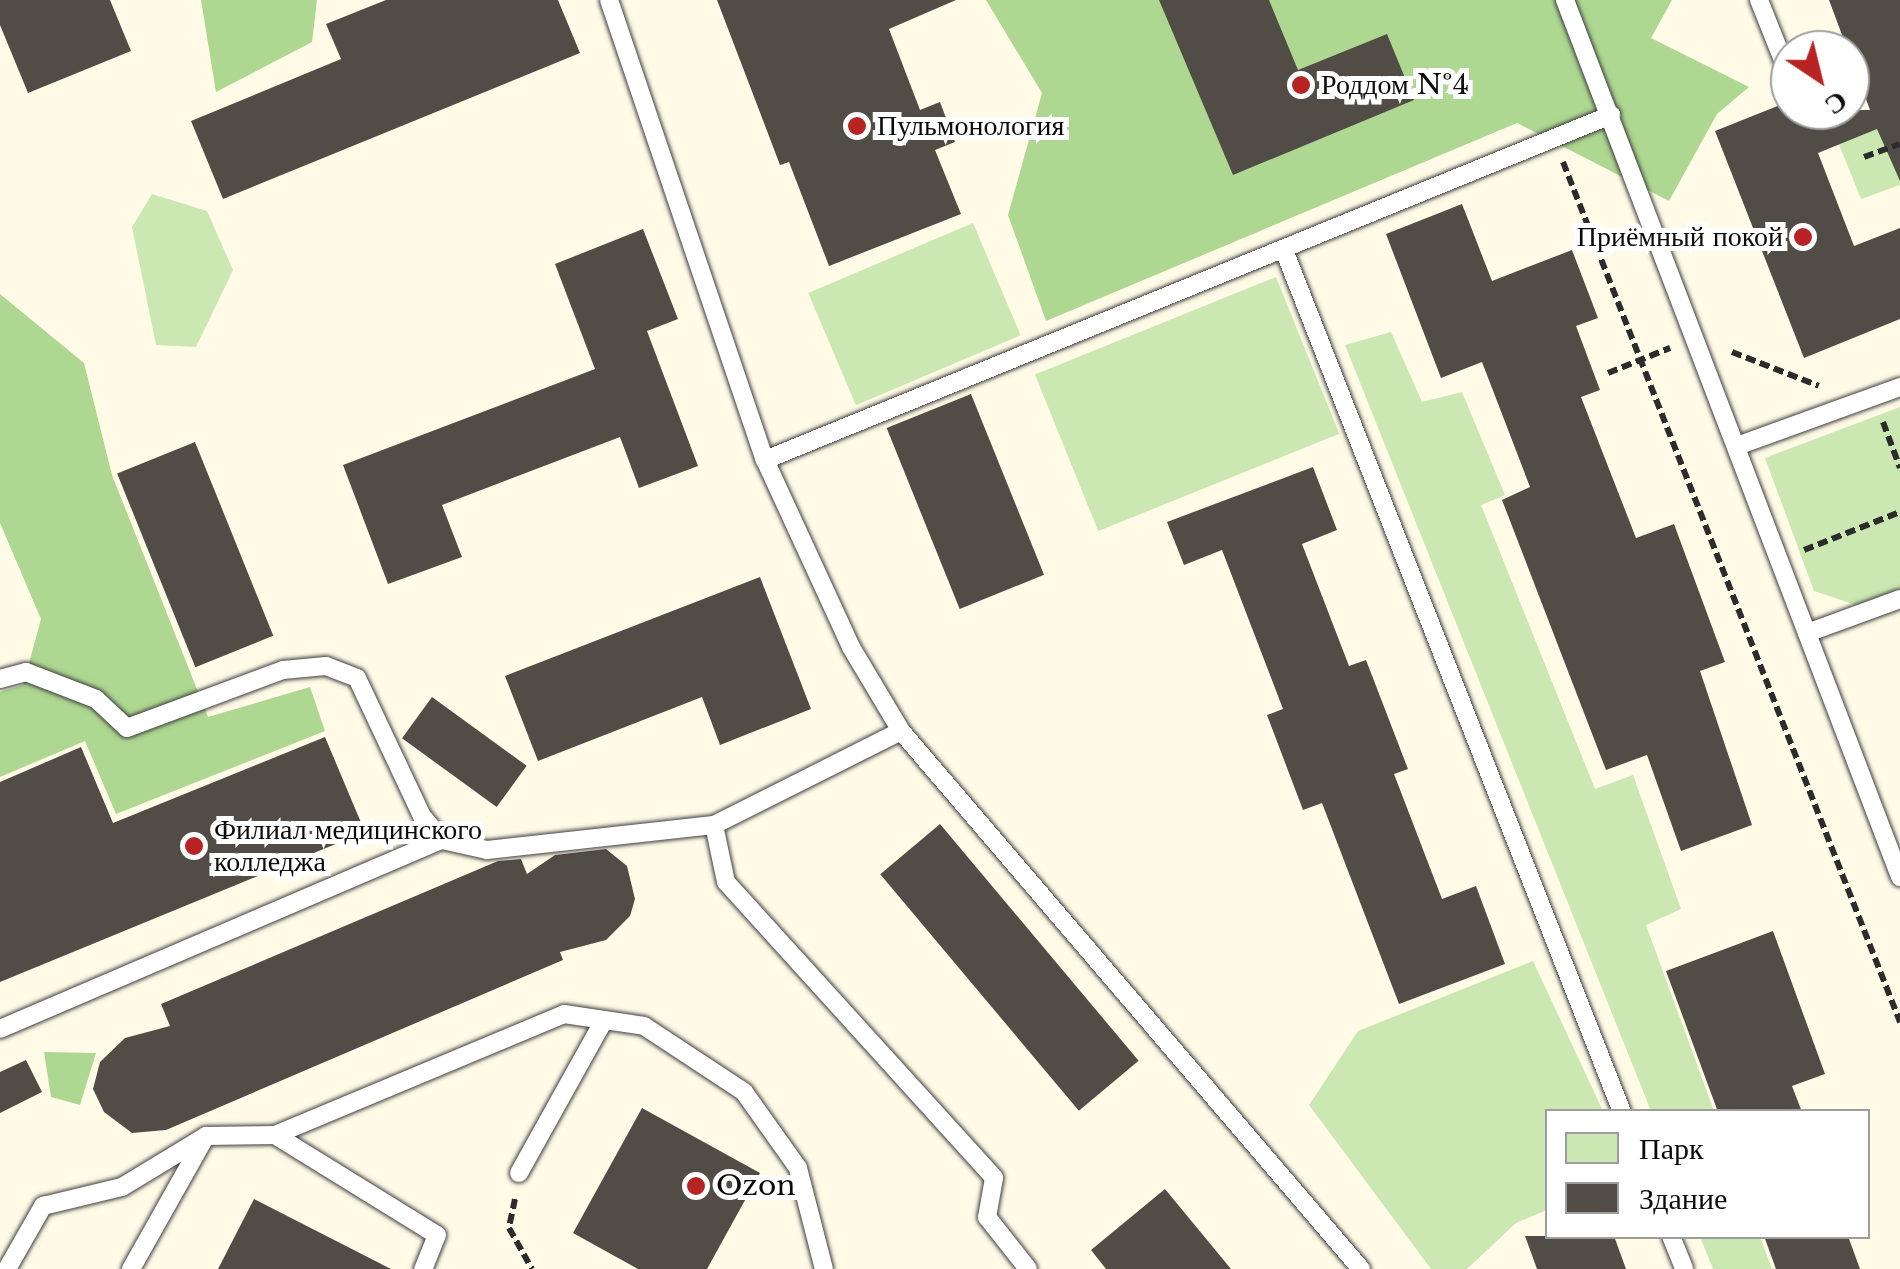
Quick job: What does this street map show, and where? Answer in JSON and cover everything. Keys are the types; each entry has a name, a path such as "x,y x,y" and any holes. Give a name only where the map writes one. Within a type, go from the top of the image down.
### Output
{"lane":[{"path":"609,0 765,460 851,647 901,731 1362,1269"},
{"path":"1565,0 1900,877"},
{"path":"1760,0 1772,30"},
{"path":"765,460 1611,114"},
{"path":"1284,250 1621,1109"},
{"path":"1737,446 1900,387"},
{"path":"1808,633 1900,599"},
{"path":"0,679 26,672 96,699 127,728 284,670 326,666 357,678 422,816 442,840"},
{"path":"0,1030 442,840 487,850 714,826 901,731"},
{"path":"714,826 726,882 994,1178 986,1217 1028,1269"},
{"path":"7,1269 43,1206 122,1187 206,1136 275,1135 564,1014 644,1026 744,1092 798,1168 824,1269"},
{"path":"519,1173 604,1020"},
{"path":"275,1135 437,1236 423,1269"},
{"path":"131,1269 206,1136"},
{"path":"1672,1239 1684,1269"}],"path":[{"path":"1554,138 1900,1022"},
{"path":"1864,158 1900,144"},
{"path":"1608,373 1696,338 1811,384 1873,397 1900,468"},
{"path":"1780,560 1900,512"},
{"path":"519,1173 510,1228 532,1269"}],"green space":[{"path":"201,0 317,0 312,42 216,92"},
{"path":"986,0 1672,0 1651,38 1749,87 1717,114 1669,201 1517,123 1046,321 1008,215 1042,93"},
{"path":"1870,122 1900,138 1900,185 1861,199 1833,130 1870,130"},
{"path":"152,194 207,211 233,270 196,347 156,345 132,227"},
{"path":"973,223 1021,335 856,405 808,293"},
{"path":"1276,277 1339,434 1098,531 1035,374"},
{"path":"0,294 84,363 112,475 208,717 310,687 325,731 116,814 85,741 0,777 0,692 23,685 41,619 0,523"},
{"path":"1391,332 1422,402 1462,392 1505,495 1481,505 1595,789 1633,775 1681,909 1646,925 1713,1109 1650,1109 1345,345"},
{"path":"1900,407 1900,591 1859,606 1814,591 1765,458"},
{"path":"1533,961 1602,1109 1545,1109 1545,1211 1516,1223 1467,1269 1431,1269 1309,1105 1358,1031"},
{"path":"44,1052 96,1053 80,1105 51,1097"},
{"path":"1701,1239 1761,1239 1772,1269 1713,1269"}],"building":[{"path":"0,0 110,0 131,51 28,93 0,25"},
{"path":"386,0 558,0 580,53 223,199 191,121 341,59 326,24"},
{"name":"Пульмонология","path":"717,0 956,0 889,29 920,110 940,102 955,142 935,150 961,214 829,266 789,162 780,165"},
{"name":"Роддом №4","path":"1159,0 1269,0 1298,70 1387,34 1414,100 1233,175"},
{"name":"Приёмный покой","path":"1829,0 1900,0 1900,181 1877,129 1818,153 1854,246 1900,228 1900,319 1804,358 1715,131 1770,109 1770,130 1870,130 1870,30 1840,30"},
{"path":"1462,204 1492,281 1572,250 1598,318 1576,326 1600,390 1581,397 1636,538 1674,524 1725,662 1700,671 1752,825 1681,851 1647,755 1606,770 1502,500 1530,487 1482,362 1441,378 1386,234"},
{"path":"643,229 678,319 647,331 698,466 639,488 620,437 442,505 462,557 388,584 343,465 595,369 555,264"},
{"path":"971,394 1044,575 960,609 887,428"},
{"path":"195,442 273,636 195,667 117,473"},
{"path":"1313,467 1337,530 1302,544 1349,666 1366,660 1408,769 1394,774 1442,899 1476,886 1505,964 1399,1004 1322,803 1303,810 1267,715 1283,709 1222,550 1184,565 1167,522"},
{"path":"760,577 811,709 720,745 702,697 538,761 505,676"},
{"path":"432,697 527,766 497,807 402,738"},
{"name":"Филиал медицинского колледжа","path":"325,737 365,832 0,982 0,782 81,747 113,823"},
{"path":"940,824 1139,1061 1079,1111 880,874"},
{"path":"606,849 627,866 635,899 630,916 606,940 560,952 563,960 166,1130 132,1133 104,1112 93,1089 100,1062 125,1038 170,1026 161,1004 498,861 521,859 527,874 555,855"},
{"path":"1773,931 1825,1074 1792,1086 1801,1109 1717,1109 1666,971"},
{"path":"26,1060 42,1092 0,1113 0,1072"},
{"path":"642,1108 760,1173 707,1269 638,1269 573,1233"},
{"path":"1165,1189 1231,1269 1106,1269 1091,1250"},
{"path":"254,1199 391,1269 218,1269"},
{"path":"1525,1236 1615,1239 1626,1269 1537,1269"},
{"path":"1765,1239 1849,1239 1860,1269 1776,1269"}],"place":[{"name":"Роддом №4","path":"1301,85"},
{"name":"Пульмонология","path":"857,126"},
{"name":"Приёмный покой","path":"1803,237"},
{"name":"Филиал медицинского колледжа","path":"194,846"},
{"name":"Ozon","path":"696,1186"}]}
